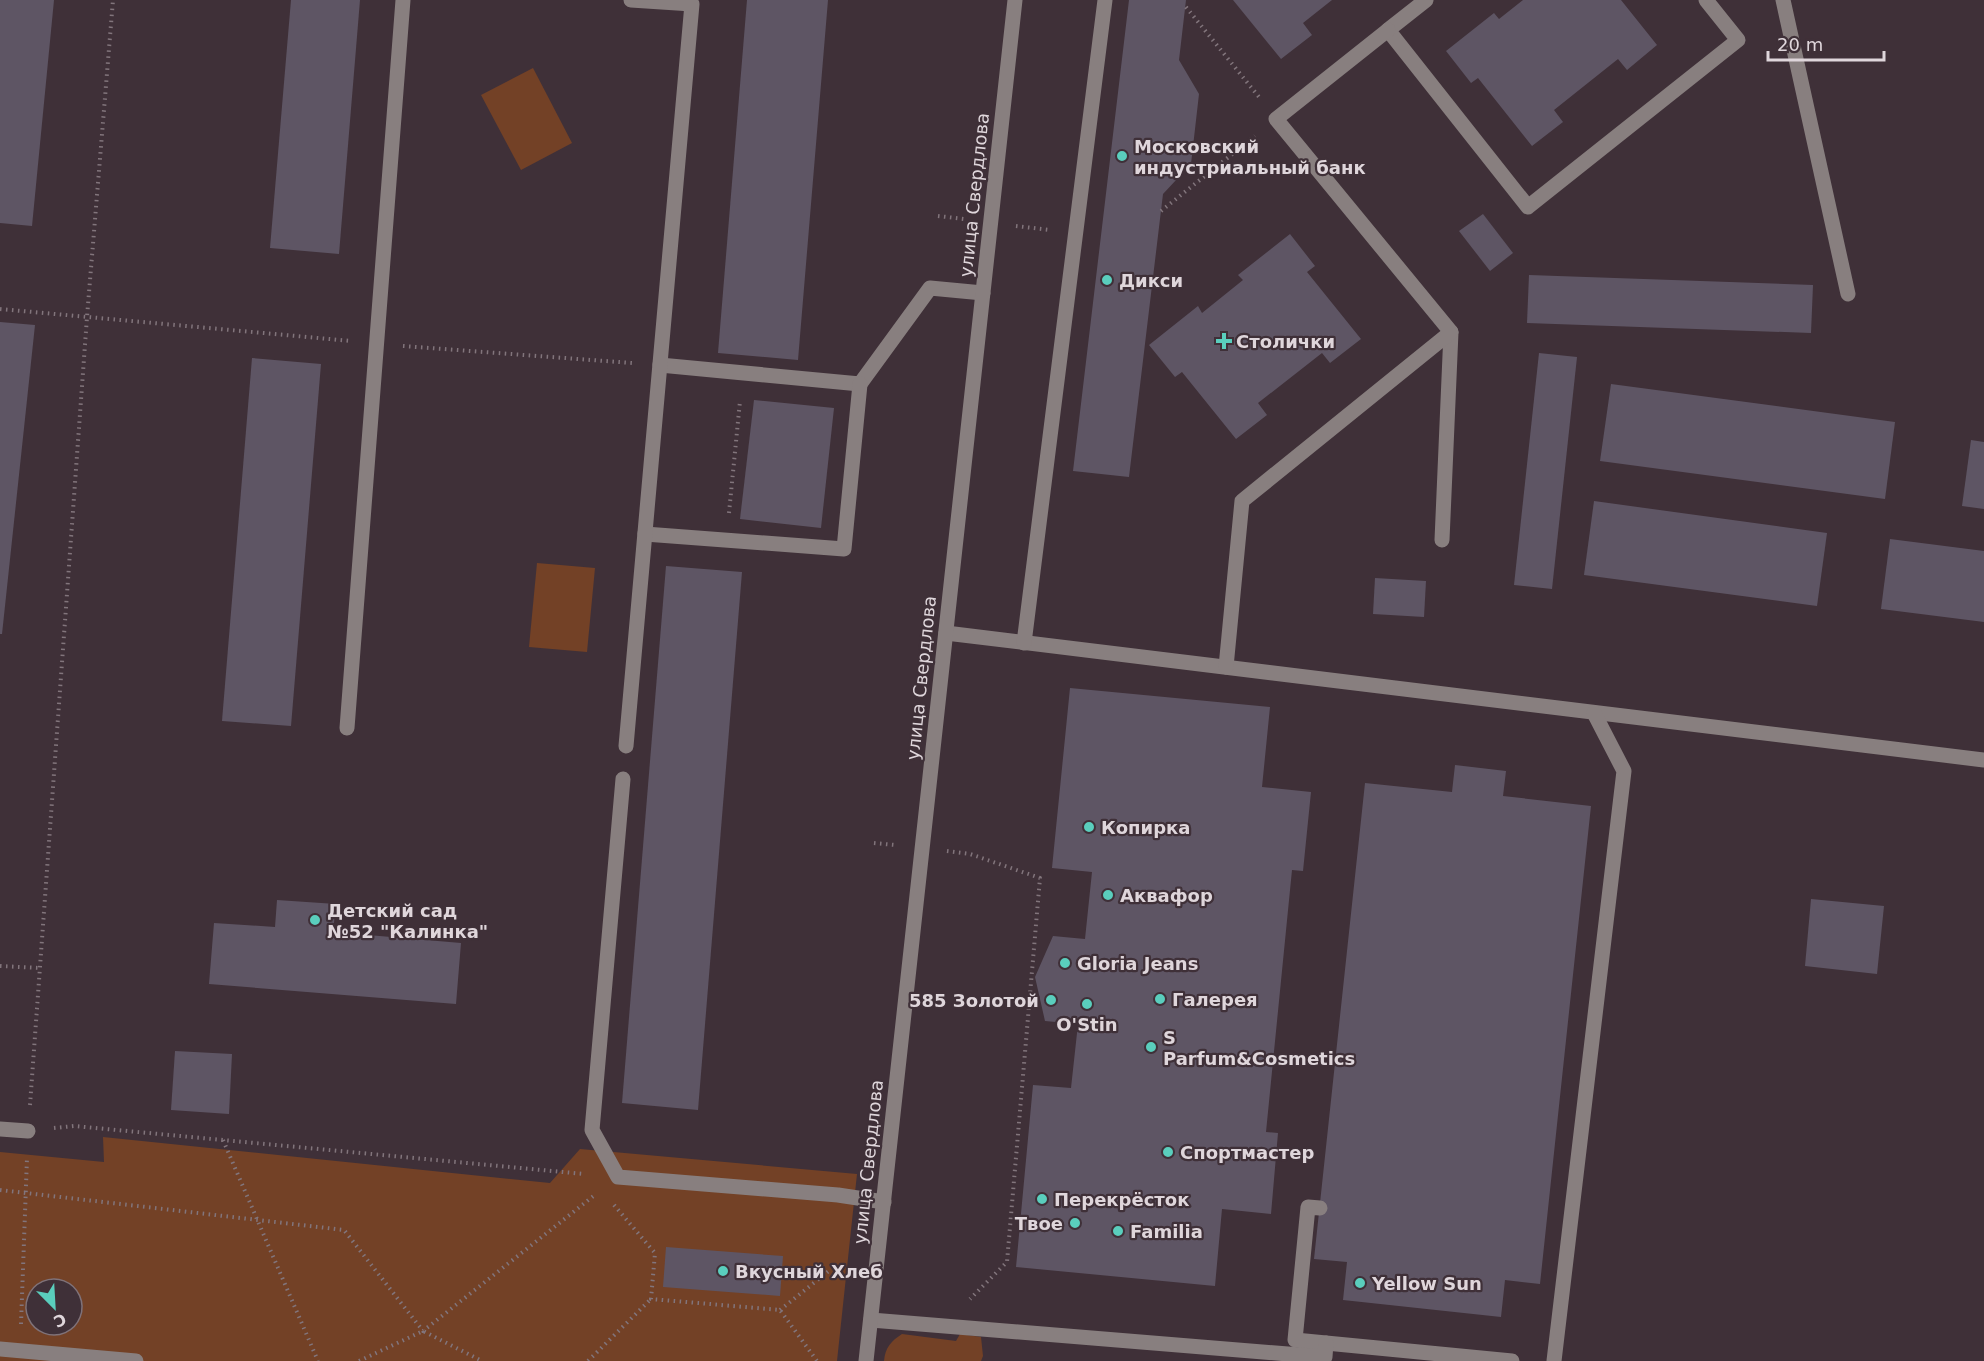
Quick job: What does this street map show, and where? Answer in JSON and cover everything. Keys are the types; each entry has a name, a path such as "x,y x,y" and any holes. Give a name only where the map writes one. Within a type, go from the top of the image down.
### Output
{"street":[{"path":"347,728 403,0"},
{"path":"626,746 692,4 631,0"},
{"name":"улица Свердлова","path":"866,1361 1014,0"},
{"path":"1024,643 1104,0"},
{"path":"1426,0 1276,119 1451,332 1442,540"},
{"path":"1388,30 1528,207 1738,40 1706,0"},
{"path":"1783,0 1848,294"},
{"path":"645,534 844,549 861,384 930,288 983,293"},
{"path":"1226,667 1242,501 1451,332"},
{"path":"660,365 861,384"},
{"path":"946,633 1984,760"},
{"path":"1554,1361 1624,771 1594,713"},
{"path":"623,779 592,1130 618,1177 838,1195 884,1202"},
{"path":"0,1129 28,1131"},
{"path":"1320,1208 1308,1207 1295,1340 1512,1361"},
{"path":"871,1320 1325,1357 1326,1343"},
{"path":"0,1349 136,1361"}],"path":[{"path":"20,1351 28,1131 87,317 113,0"},
{"path":"1161,211 1276,119 1186,7"},
{"path":"0,309 376,344 660,365"},
{"path":"727,540 743,373"},
{"path":"874,843 970,854 1040,878 1007,1262 943,1326"},
{"path":"0,966 40,968"},
{"path":"28,1131 74,1126 618,1177"},
{"path":"223,1140 318,1361"},
{"path":"359,1361 423,1330 618,1177"},
{"path":"0,1190 344,1230 423,1330 482,1361"},
{"path":"588,1361 651,1299 655,1253 602,1190"},
{"path":"651,1299 780,1310 830,1270"},
{"path":"780,1310 817,1361"}],"shaded area":[{"path":"533,68 572,143 521,170 481,95"},
{"path":"537,563 595,568 587,652 529,647"},
{"path":"103,1137 550,1183 580,1149 857,1174 837,1361 0,1361 0,1152 104,1162"},
{"path":"902,1334 956,1341 960,1334 981,1337 983,1356 981,1361 884,1361 889,1345"}],"building":[{"path":"0,0 54,0 32,226 0,223"},
{"path":"291,0 360,0 339,254 270,248"},
{"path":"747,0 828,0 798,360 718,353"},
{"path":"1129,0 1186,0 1179,60 1199,94 1191,164 1163,194 1129,477 1073,471"},
{"path":"1233,0 1332,0 1303,23 1312,35 1281,59"},
{"path":"1523,0 1621,0 1657,45 1627,70 1618,59 1554,110 1563,122 1532,146 1478,78 1471,83 1446,51 1494,13 1499,19"},
{"path":"1483,214 1513,253 1490,271 1459,231"},
{"path":"1290,234 1315,266 1307,272 1361,339 1330,363 1322,353 1258,403 1267,415 1236,439 1182,372 1175,377 1149,345 1198,306 1202,313 1243,280 1238,275"},
{"path":"1529,275 1813,285 1811,333 1527,323"},
{"path":"0,322 35,325 2,634 0,634"},
{"path":"1539,353 1577,357 1552,589 1514,585"},
{"path":"252,358 321,364 291,726 222,721"},
{"path":"1611,384 1895,422 1885,499 1600,461"},
{"path":"754,400 834,408 821,528 740,519"},
{"path":"1971,440 1984,442 1984,509 1962,506"},
{"path":"1594,501 1827,533 1817,606 1584,575"},
{"path":"1890,539 1984,551 1984,622 1881,609"},
{"path":"666,566 742,572 698,1110 622,1103"},
{"path":"1375,578 1426,581 1424,617 1373,614"},
{"name":"Галерея","path":"1070,688 1270,707 1262,787 1311,792 1303,871 1292,870 1266,1132 1278,1133 1271,1214 1222,1209 1215,1286 1016,1267 1033,1085 1071,1088 1078,1024 1045,1021 1035,977 1053,936 1085,939 1092,872 1052,868"},
{"path":"1455,765 1506,771 1503,796 1591,806 1540,1284 1505,1280 1501,1317 1343,1300 1347,1262 1314,1259 1365,783 1452,792"},
{"path":"1811,899 1884,906 1877,974 1805,966"},
{"path":"277,900 336,904 333,932 461,943 456,1004 209,984 214,923 275,927"},
{"path":"175,1051 232,1054 229,1114 171,1110"},
{"name":"Вкусный Хлеб","path":"666,1247 783,1256 780,1296 663,1287"}],"place":[{"name":"Московский индустриальный банк","path":"1122,156"},
{"name":"Дикси","path":"1107,280"},
{"name":"Столички","path":"1224,341"},
{"name":"Копирка","path":"1089,827"},
{"name":"Аквафор","path":"1108,895"},
{"name":"Детский сад №52 \"Калинка\"","path":"315,920"},
{"name":"Gloria Jeans","path":"1065,963"},
{"name":"Галерея","path":"1160,999"},
{"name":"585 Золотой","path":"1051,1000"},
{"name":"O'Stin","path":"1087,1004"},
{"name":"S Parfum&Cosmetics","path":"1151,1047"},
{"name":"Спортмастер","path":"1168,1152"},
{"name":"Перекрёсток","path":"1042,1199"},
{"name":"Твое","path":"1075,1223"},
{"name":"Familia","path":"1118,1231"},
{"name":"Вкусный Хлеб","path":"723,1271"},
{"name":"Yellow Sun","path":"1360,1283"}]}
